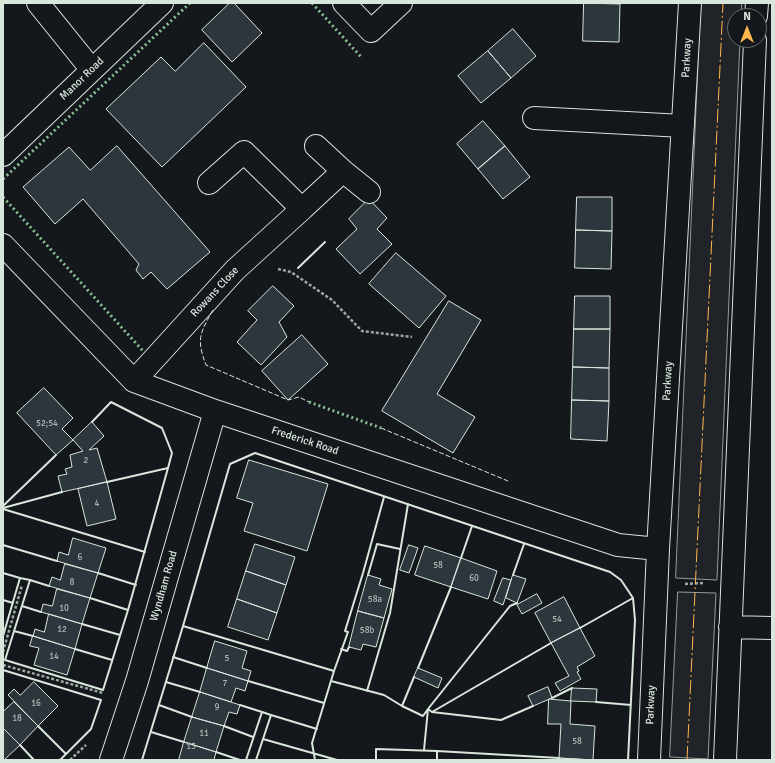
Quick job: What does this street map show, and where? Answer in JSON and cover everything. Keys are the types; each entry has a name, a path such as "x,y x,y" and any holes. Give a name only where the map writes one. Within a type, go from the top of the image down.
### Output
{"street":[{"path":"38,3 92,70"},
{"name":"Manor Road","path":"3,155 162,3"},
{"path":"344,3 371,31 401,3"},
{"name":"Parkway","path":"649,760 656,585 690,3"},
{"path":"725,760 755,48"},
{"path":"534,118 683,126"},
{"path":"316,146 343,172 369,192"},
{"path":"209,183 244,152 302,209"},
{"name":"Rowans Close","path":"134,381 244,262 343,172"},
{"name":"Frederick Road","path":"3,245 134,381 215,411 618,546 658,549"},
{"name":"Wyndham Road","path":"111,760 130,701 215,411"},
{"path":"730,627 772,628"}],"path":[{"path":"244,262 291,272 332,300 362,331 412,337"},
{"path":"656,585 732,582"},
{"path":"3,652 22,585"},
{"path":"3,665 130,701"}],"shaded area":[{"path":"701,3 742,3 742,8 727,8 727,48 740,48 717,580 676,578"},
{"path":"678,592 716,593 708,759 670,757"}],"building":[{"path":"230,3 234,3 262,33 232,62 202,30"},
{"path":"584,3 620,4 619,42 583,41"},
{"path":"513,29 536,56 511,78 488,51"},
{"path":"204,43 246,87 162,167 106,109 161,57 175,71"},
{"path":"488,51 511,78 481,103 458,76"},
{"path":"483,121 505,146 478,169 457,144"},
{"path":"117,146 210,252 167,289 151,272 143,279 136,270 139,264 83,199 55,224 23,187 69,147 90,170"},
{"path":"505,146 530,177 503,199 478,169"},
{"path":"577,197 612,197 612,231 576,230"},
{"path":"369,199 387,218 377,229 392,244 360,274 336,249 357,229 349,219"},
{"path":"576,230 612,231 611,269 575,268"},
{"path":"396,253 446,296 419,328 369,284"},
{"path":"273,286 294,306 279,322 287,337 261,365 237,342 257,320 248,311"},
{"path":"575,296 610,296 610,329 574,329"},
{"path":"449,301 481,320 437,394 475,417 453,453 382,411"},
{"path":"574,329 610,329 609,368 573,367"},
{"path":"302,335 328,364 288,400 262,371"},
{"path":"573,367 609,368 609,401 572,400"},
{"path":"44,388 73,418 62,429 73,440 56,455 17,413"},
{"path":"572,400 609,401 607,441 571,439"},
{"path":"92,422 104,436 89,450 97,448 107,482 62,492 58,476 67,474 65,469 72,467 70,455 83,451 73,440"},
{"path":"249,460 328,484 307,551 244,531 253,503 237,498"},
{"path":"107,482 116,519 87,526 78,489"},
{"path":"73,538 106,548 98,573 57,561 59,552 68,555"},
{"path":"255,544 295,557 286,585 246,571"},
{"path":"409,545 418,548 409,573 400,570"},
{"path":"425,546 461,558 451,587 415,575"},
{"path":"461,558 497,571 488,599 451,587"},
{"path":"65,564 98,573 90,598 49,586 52,577 60,580"},
{"path":"246,571 286,585 277,613 237,599"},
{"path":"368,575 381,579 379,585 392,589 384,618 358,611"},
{"path":"513,575 526,579 517,603 506,598"},
{"path":"503,578 511,580 503,605 494,601"},
{"path":"57,589 90,598 82,624 41,612 43,604 52,606"},
{"path":"537,594 542,603 522,614 517,605"},
{"path":"564,597 580,628 551,643 535,613"},
{"path":"237,599 277,613 268,640 228,627"},
{"path":"358,611 384,618 376,647 363,644 361,650 349,647"},
{"path":"49,614 82,624 75,649 33,636 35,629 44,632"},
{"path":"580,628 595,656 577,667 579,671 577,672 581,679 560,691 555,683 569,676 551,643"},
{"path":"33,636 75,649 67,675 34,665 39,648 30,646"},
{"path":"215,641 247,651 242,668 251,671 248,681 207,668"},
{"path":"207,668 248,681 245,691 236,688 231,702 200,692"},
{"path":"418,668 442,678 438,688 414,677"},
{"path":"34,682 58,706 38,726 8,695 14,689 20,695"},
{"path":"548,687 552,698 533,706 528,696"},
{"path":"572,688 597,689 596,702 571,701"},
{"path":"200,692 240,705 237,714 229,712 224,726 192,717"},
{"path":"549,699 571,701 570,724 595,726 593,760 559,758 561,724 548,724"},
{"path":"14,702 38,726 20,745 3,728 3,712"},
{"path":"192,717 224,726 216,752 184,742"},
{"path":"3,728 20,745 4,760 3,760"},
{"path":"184,742 216,752 214,760 179,760"},
{"path":"559,758 593,760 559,760"}],"hedge":[{"path":"3,179 190,3"},
{"path":"312,3 362,58"},
{"path":"3,197 144,352"},
{"path":"309,402 381,428"}],"fence":[{"path":"213,310 202,331 200,342 206,365 288,400 299,397 309,402"},
{"path":"381,428 508,481"}],"wall":[{"path":"298,268 325,242"},
{"path":"92,422 111,402 162,428 172,453 168,468 107,482"},
{"path":"183,626 230,464 255,453 610,572 621,580 633,598 580,628"},
{"path":"3,506 56,455"},
{"path":"3,636 20,578 30,580 5,660 103,690 128,610 168,468"},
{"path":"3,508 62,492"},
{"path":"315,760 312,743 334,671 348,632 345,631 384,497"},
{"path":"367,691 390,613 408,504"},
{"path":"3,509 145,552"},
{"path":"461,558 472,526"},
{"path":"368,575 377,544 400,549"},
{"path":"513,575 524,544"},
{"path":"3,545 57,561"},
{"path":"3,573 20,578"},
{"path":"98,573 136,585"},
{"path":"30,580 49,586"},
{"path":"418,668 451,587"},
{"path":"90,598 128,610"},
{"path":"628,760 635,620 633,598"},
{"path":"3,600 13,603"},
{"path":"424,750 428,709 510,606 517,603"},
{"path":"22,606 41,612"},
{"path":"82,624 120,635"},
{"path":"142,760 183,626 334,671"},
{"path":"14,631 33,636"},
{"path":"432,712 551,643"},
{"path":"341,649 347,651 349,647"},
{"path":"75,649 112,660"},
{"path":"173,657 207,668"},
{"path":"3,670 101,700 91,729 60,760"},
{"path":"402,706 414,677"},
{"path":"248,681 324,703"},
{"path":"331,681 384,695 423,716 428,709 432,712 501,720 533,706"},
{"path":"166,682 200,692"},
{"path":"552,698 572,688"},
{"path":"596,702 631,705"},
{"path":"159,705 192,717"},
{"path":"240,705 262,712"},
{"path":"246,760 262,712 271,715"},
{"path":"256,760 271,715 317,729"},
{"path":"38,726 66,754"},
{"path":"224,726 253,737"},
{"path":"151,732 184,742"},
{"path":"263,739 337,760"},
{"path":"20,745 34,760"},
{"path":"376,760 376,749 559,758"},
{"path":"437,751 437,760"},
{"path":"216,752 240,760"},
{"path":"593,760 598,760"}],"power":[{"path":"687,760 723,3"}]}
